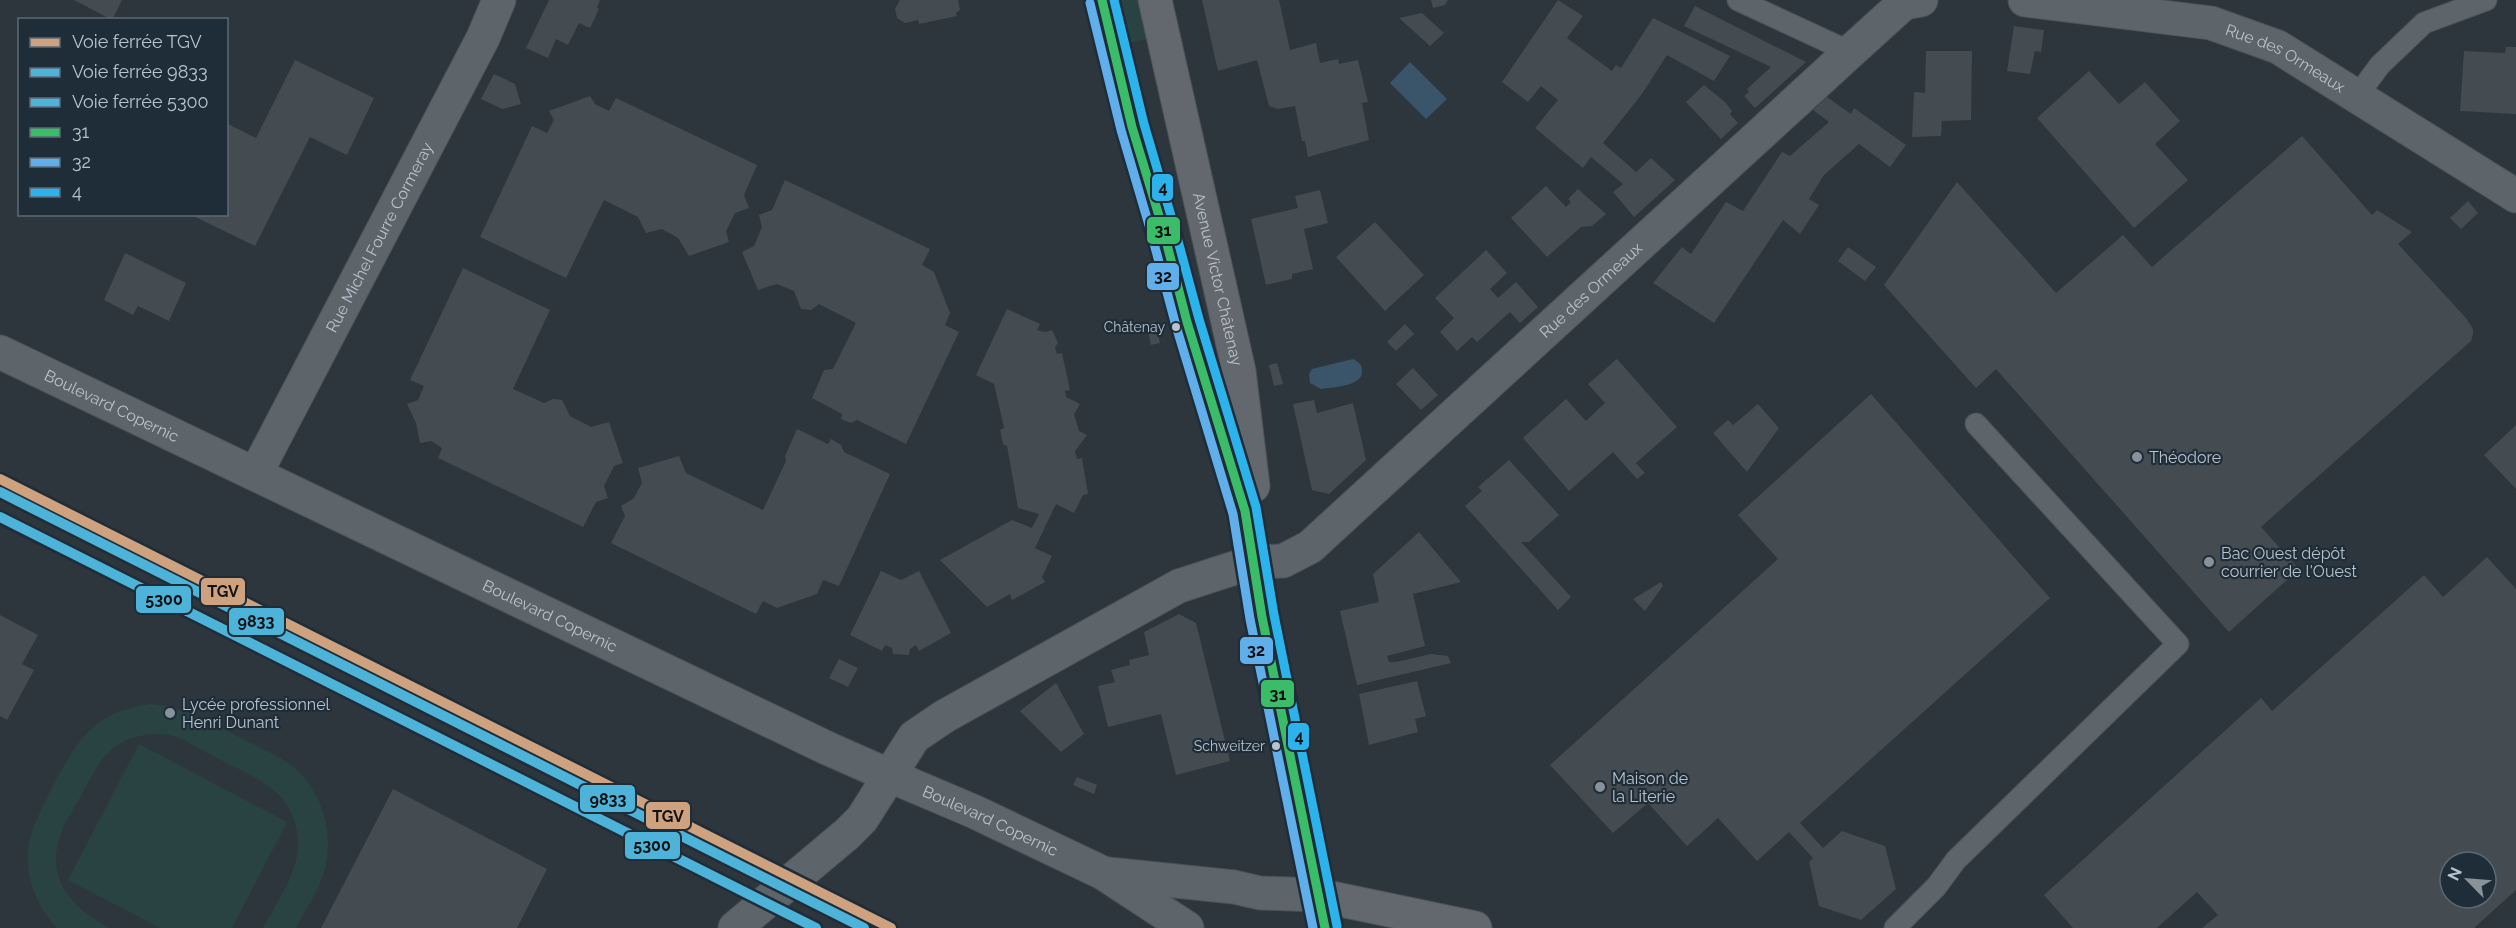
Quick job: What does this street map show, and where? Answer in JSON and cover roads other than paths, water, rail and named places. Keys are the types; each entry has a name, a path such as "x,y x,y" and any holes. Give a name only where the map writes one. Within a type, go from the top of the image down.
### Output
{"main road":[{"name":"Avenue Victor Châtenay","path":"1102,0 1124,97 1163,229 1186,322 1245,511 1262,617 1325,928"},
{"name":"Avenue Victor Châtenay","path":"1155,0 1239,370 1255,508 1253,562"},
{"path":"1317,895 1475,928"}],"street":[{"name":"Rue Michel Fourre Cormeray","path":"256,473 483,38 499,0"},
{"name":"Rue des Ormeaux","path":"735,928 862,819 914,737 945,716 1179,586 1253,562 1283,561 1310,547 1904,3 1921,0"},
{"name":"Rue des Ormeaux","path":"2025,0 2156,8 2211,23 2278,47 2516,196"},
{"name":"Boulevard Copernic","path":"0,352 828,749 975,812 1103,873 1187,928"},
{"name":"Boulevard Copernic","path":"1103,873 1234,887 1260,893 1317,895"}],"lane":[{"path":"1738,0 1850,52"},
{"path":"2357,96 2380,65 2424,23 2486,0"},
{"path":"1895,928 1936,887 1956,860 2178,644 1976,424"}],"water":[{"path":"1410,62 1447,99 1426,119 1390,83"},
{"path":"1353,359 1358,362 1362,370 1361,376 1353,383 1321,389 1310,383 1309,374 1312,369"}],"rail line":[{"name":"TGV","path":"0,479 891,928"},
{"name":"9833","path":"0,492 864,928"},
{"name":"5300","path":"0,517 816,928"}],"place":[{"name":"Châtenay","path":"1176,327"},
{"name":"Théodore","path":"2137,457"},
{"name":"Bac Ouest dépôt courrier de l'Ouest","path":"2209,562"},
{"name":"Lycée professionnel Henri Dunant","path":"170,713"},
{"name":"Schweitzer","path":"1276,746"},
{"name":"Maison de la Literie","path":"1600,787"}]}
